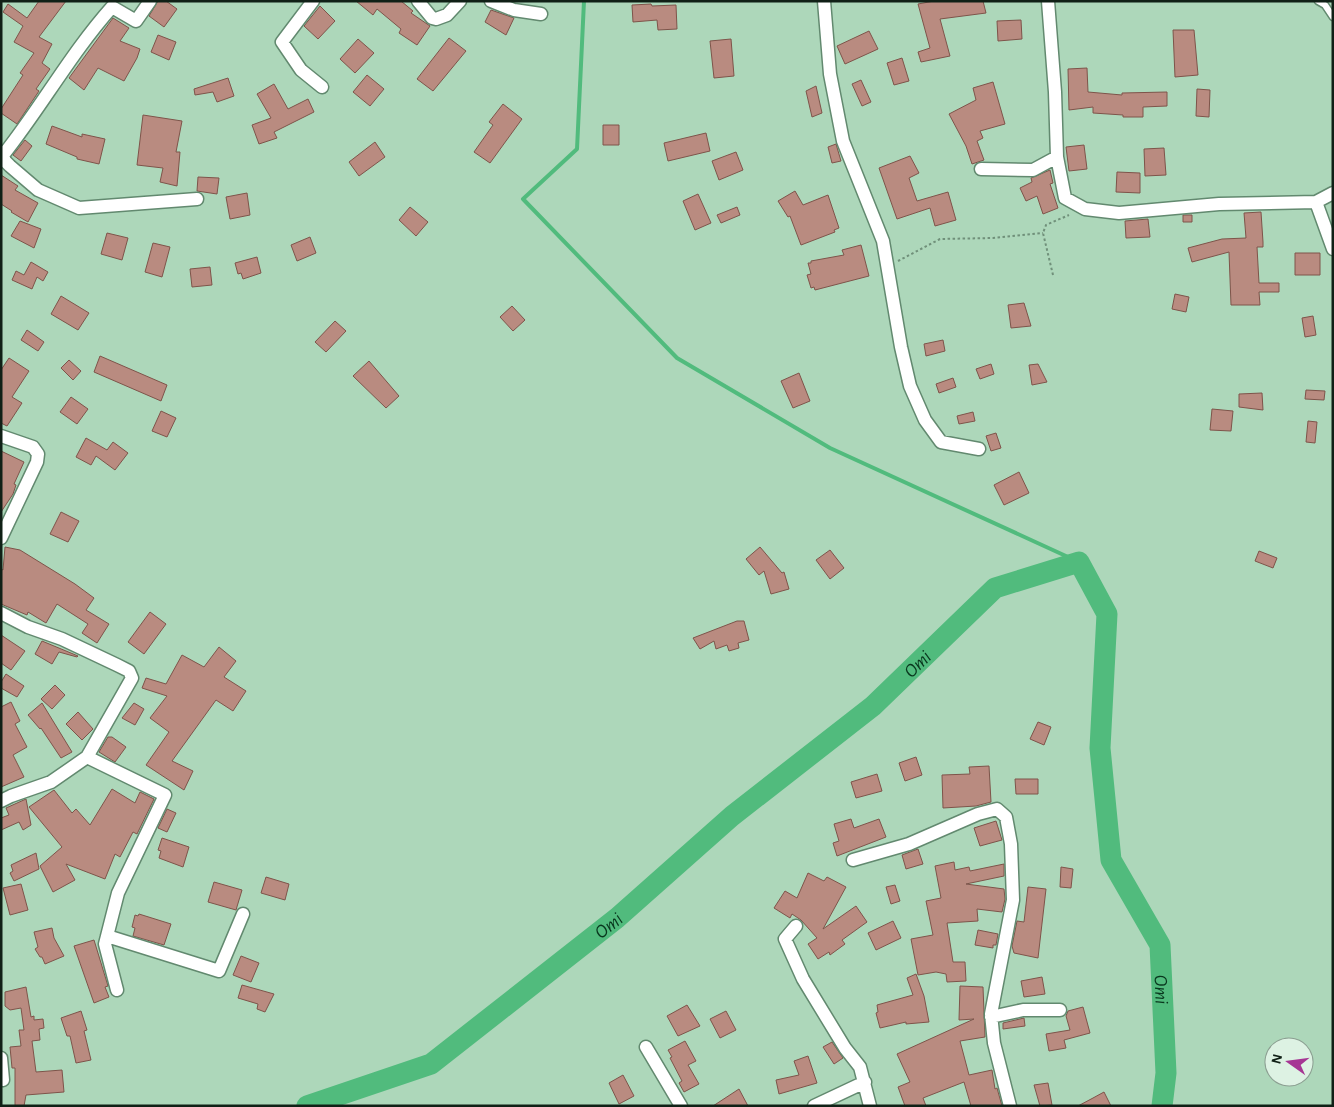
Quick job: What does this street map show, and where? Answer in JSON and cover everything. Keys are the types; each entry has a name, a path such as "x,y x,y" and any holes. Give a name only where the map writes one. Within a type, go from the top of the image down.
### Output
{"street":[{"path":"150,1 136,21 109,4 2,154 4,160 38,190 79,208 197,199"},
{"path":"313,1 282,42 301,70 322,87"},
{"path":"418,1 432,18 436,20 447,15 460,1"},
{"path":"491,1 514,10 541,14"},
{"path":"824,1 830,74 843,141 883,241 908,376 924,420 941,442 979,449"},
{"path":"1048,1 1055,92 1057,157 1065,198 1085,209 1119,213 1218,204 1316,202 1333,193"},
{"path":"981,169 1033,170 1057,157"},
{"path":"1316,202 1333,249"},
{"path":"1,436 33,447 38,454 37,462 1,538"},
{"path":"1,613 28,627 62,639 129,671 132,678 87,757 52,782 11,796 1,802"},
{"path":"87,757 165,795 118,893 105,944 118,990"},
{"path":"853,860 909,844 978,814 998,809 1006,817 1011,844 1013,900 991,1017 994,1043 1010,1106"},
{"path":"107,936 218,971 243,914"},
{"path":"796,926 785,939 803,978 846,1048 860,1067 870,1106"},
{"path":"991,1017 1023,1010 1060,1010"},
{"path":"646,1046 681,1106"},
{"path":"1,1058 3,1080"},
{"path":"814,1106 865,1082"}],"lane":[{"path":"1318,1 1326,5 1333,17"}],"path":[{"path":"1053,275 1043,233 1046,225 1085,209"},
{"path":"888,266 940,239 993,238 1043,233"}],"building":[{"path":"39,1 66,1 39,37 52,44 42,63 50,69 36,89 39,91 17,124 1,113 1,109 23,75 20,73 34,53 14,42 23,26 3,12 8,4 27,18"},
{"path":"158,1 166,1 177,9 164,27 149,16"},
{"path":"356,1 401,1 413,11 411,13 430,26 417,45 399,33 401,29 377,9 373,15"},
{"path":"934,1 983,1 986,13 940,19 950,56 921,62 918,52 930,48 918,4"},
{"path":"651,4 652,6 676,5 677,29 658,30 657,20 633,22 632,5"},
{"path":"320,6 335,21 318,39 304,26"},
{"path":"491,10 514,18 506,35 485,22"},
{"path":"113,18 129,28 120,41 140,49 137,58 124,81 98,68 84,90 69,78"},
{"path":"1021,20 1022,39 998,41 997,21"},
{"path":"1173,30 1194,30 1198,75 1175,77"},
{"path":"869,31 878,49 845,64 837,46"},
{"path":"158,35 176,42 169,60 151,52"},
{"path":"449,38 466,51 433,91 417,79"},
{"path":"358,39 374,53 355,73 340,59"},
{"path":"731,39 734,76 714,78 710,41"},
{"path":"902,58 909,81 894,85 887,63"},
{"path":"1087,68 1088,92 1122,95 1122,93 1167,92 1167,106 1143,107 1143,117 1123,117 1123,115 1093,113 1093,107 1069,110 1068,69"},
{"path":"367,75 384,89 370,106 353,92"},
{"path":"228,78 234,96 217,102 213,92 195,95 194,89"},
{"path":"861,80 871,102 862,106 852,84"},
{"path":"993,82 1005,124 980,131 983,138 977,141 984,160 972,164 966,146 949,114 976,100 973,88"},
{"path":"274,84 288,109 308,99 314,112 274,132 277,138 259,144 252,125 271,118 257,94"},
{"path":"816,86 822,113 812,117 806,91"},
{"path":"1197,89 1210,90 1209,117 1196,116"},
{"path":"503,104 522,119 490,163 474,152 493,125 489,122"},
{"path":"143,115 182,121 176,152 180,152 177,186 160,182 163,168 137,165"},
{"path":"603,125 619,125 619,145 603,145"},
{"path":"52,126 82,137 82,134 105,139 99,164 77,159 77,157 46,144"},
{"path":"706,133 710,151 668,161 664,143"},
{"path":"25,140 32,146 21,161 13,155"},
{"path":"375,142 385,157 359,176 349,162"},
{"path":"836,144 841,161 832,163 828,147"},
{"path":"1084,145 1087,169 1069,171 1066,147"},
{"path":"1164,148 1166,175 1145,176 1144,149"},
{"path":"736,152 743,170 719,180 712,161"},
{"path":"910,156 919,173 909,178 917,201 948,192 956,220 935,226 930,208 897,219 879,168"},
{"path":"1050,170 1053,183 1050,184 1058,208 1043,214 1037,196 1026,201 1020,188 1032,182 1031,178"},
{"path":"1117,172 1140,173 1140,193 1116,192"},
{"path":"1,175 18,186 15,190 38,203 28,222 1,204"},
{"path":"198,177 219,178 217,194 197,191"},
{"path":"795,191 803,205 828,195 839,228 834,230 835,232 801,245 790,216 788,217 778,201"},
{"path":"247,193 250,215 230,219 226,197"},
{"path":"698,194 711,223 695,230 683,201"},
{"path":"410,207 428,222 416,236 399,220"},
{"path":"737,207 740,215 721,223 717,215"},
{"path":"1261,212 1263,247 1257,247 1259,283 1279,283 1279,292 1259,292 1260,305 1231,305 1229,252 1192,262 1188,248 1222,239 1246,238 1244,213"},
{"path":"1183,215 1192,215 1192,222 1183,222"},
{"path":"1148,219 1150,237 1126,238 1125,221"},
{"path":"20,221 41,229 34,248 11,236"},
{"path":"107,233 128,238 122,260 101,254"},
{"path":"310,237 316,253 297,261 291,245"},
{"path":"153,243 170,247 162,277 145,272"},
{"path":"861,245 869,276 815,290 814,287 811,288 807,275 811,274 808,263 844,255 842,250"},
{"path":"1295,253 1320,253 1320,275 1295,275"},
{"path":"257,257 261,273 243,279 241,273 238,274 235,263"},
{"path":"31,262 48,272 43,281 37,277 32,289 12,280 16,271 24,275"},
{"path":"210,267 212,285 192,287 190,269"},
{"path":"1175,294 1189,297 1186,312 1172,309"},
{"path":"61,296 89,313 78,330 51,314"},
{"path":"1024,303 1031,326 1011,328 1008,305"},
{"path":"512,306 525,320 513,331 500,317"},
{"path":"1313,316 1316,335 1305,337 1302,318"},
{"path":"335,321 346,331 326,352 315,342"},
{"path":"27,330 44,342 38,351 21,340"},
{"path":"943,340 945,351 926,356 924,344"},
{"path":"100,356 167,385 161,401 94,372"},
{"path":"9,358 29,371 12,397 22,403 7,426 1,423 1,370"},
{"path":"69,360 81,371 73,380 61,368"},
{"path":"369,361 399,396 386,408 353,376"},
{"path":"991,364 994,374 980,379 976,369"},
{"path":"1038,364 1047,382 1032,385 1029,365"},
{"path":"799,373 810,401 793,408 781,381"},
{"path":"953,378 956,387 939,393 936,384"},
{"path":"1306,390 1325,391 1324,400 1305,399"},
{"path":"1262,393 1263,410 1239,407 1239,394"},
{"path":"71,397 88,409 77,424 60,412"},
{"path":"1212,409 1233,411 1231,431 1210,430"},
{"path":"161,411 176,418 167,437 152,431"},
{"path":"973,412 975,421 959,424 957,416"},
{"path":"1308,421 1317,422 1315,443 1306,442"},
{"path":"996,433 1001,448 991,451 986,436"},
{"path":"86,438 107,450 113,442 128,453 115,470 96,456 91,465 76,457"},
{"path":"1,451 24,462 14,484 16,485 13,494 1,512"},
{"path":"1019,472 1029,493 1004,505 994,485"},
{"path":"61,512 79,521 68,542 50,534"},
{"path":"5,547 20,550 94,598 86,610 109,624 97,643 82,633 88,624 57,604 46,623 28,612 27,615 1,604 1,569 3,570"},
{"path":"760,547 782,573 784,572 789,589 771,594 764,571 759,575 746,559"},
{"path":"830,550 844,568 830,579 816,560"},
{"path":"1259,551 1277,558 1273,568 1255,561"},
{"path":"150,612 166,624 144,654 128,642"},
{"path":"737,621 744,621 749,640 738,643 739,648 729,651 727,645 716,649 714,641 700,649 693,638"},
{"path":"1,635 25,651 11,670 1,663"},
{"path":"42,641 78,656 59,652 52,664 35,654"},
{"path":"219,647 236,661 224,677 246,691 233,711 216,700 172,761 193,771 184,790 146,765 169,732 150,718 167,696 142,688 146,678 166,684 182,655 204,667"},
{"path":"6,674 24,686 17,697 1,688 1,682"},
{"path":"55,685 65,695 52,709 41,699"},
{"path":"11,702 20,721 15,724 27,747 13,755 24,777 1,787 1,707"},
{"path":"42,703 72,752 61,758 41,728 28,715"},
{"path":"134,703 144,709 135,725 122,718"},
{"path":"78,712 93,729 82,740 66,724"},
{"path":"1038,722 1051,727 1044,745 1030,739"},
{"path":"108,737 112,737 126,747 115,762 99,752"},
{"path":"916,757 922,775 905,781 899,763"},
{"path":"989,766 991,802 976,806 943,808 942,775 970,774 969,767"},
{"path":"877,774 882,791 856,798 851,782"},
{"path":"1015,779 1038,779 1038,794 1016,794"},
{"path":"112,789 135,803 140,792 154,799 137,834 133,832 120,857 115,854 105,879 66,864 75,880 53,892 40,866 62,847 29,807 54,790 72,813 76,809 90,825"},
{"path":"26,799 31,825 23,830 19,822 1,830 1,818 9,815 6,808"},
{"path":"167,809 176,813 167,832 158,828"},
{"path":"851,819 854,828 879,819 886,837 837,856 833,843 839,841 834,824"},
{"path":"996,821 1002,840 980,846 974,828"},
{"path":"162,838 189,847 183,867 159,858 161,851 158,850"},
{"path":"918,849 923,864 906,869 902,855"},
{"path":"36,853 39,869 14,881 10,873 13,871 11,865"},
{"path":"954,862 955,870 969,867 970,871 1004,864 1004,876 966,884 1004,889 1005,899 1002,912 977,909 978,921 947,923 953,962 965,962 966,981 947,982 946,974 936,972 918,975 911,939 933,935 926,901 941,898 935,866"},
{"path":"1061,867 1073,869 1071,888 1060,887"},
{"path":"808,873 824,881 827,877 846,887 823,929 856,906 867,922 842,940 845,944 830,955 829,952 818,959 808,944 817,938 801,920 792,914 790,918 774,908 785,891 797,898"},
{"path":"266,877 289,884 285,900 261,893"},
{"path":"214,882 242,890 236,910 208,902"},
{"path":"21,884 28,910 10,915 3,888"},
{"path":"895,885 900,901 891,904 886,887"},
{"path":"1028,887 1046,889 1038,958 1014,953 1012,946 1017,921 1024,922"},
{"path":"139,914 171,924 164,945 133,936 135,928 132,927 135,915 138,916"},
{"path":"893,921 901,938 876,950 868,933"},
{"path":"52,928 54,938 64,956 45,964 35,949 38,947 34,932"},
{"path":"978,930 998,934 996,945 993,945 993,948 975,945"},
{"path":"94,940 108,986 105,987 109,997 94,1003 74,946"},
{"path":"241,956 259,963 251,982 233,975"},
{"path":"916,974 924,996 929,1022 906,1024 906,1022 880,1028 876,1013 878,1012 877,1005 913,995 907,978"},
{"path":"1042,977 1045,994 1024,997 1021,981"},
{"path":"242,985 274,994 265,1012 257,1009 258,1004 238,998"},
{"path":"960,986 983,987 985,1037 960,1041 969,1075 992,1070 995,1089 997,1088 1002,1106 971,1106 964,1082 923,1098 926,1106 905,1106 898,1087 910,1082 897,1054 974,1019 959,1020"},
{"path":"26,987 31,1017 34,1016 34,1020 43,1019 44,1028 39,1029 40,1040 32,1041 36,1072 62,1070 64,1092 26,1095 24,1106 15,1106 15,1068 12,1068 10,1047 21,1046 19,1030 24,1030 21,1008 10,1010 5,1006 5,992"},
{"path":"687,1005 700,1026 678,1036 667,1016"},
{"path":"1083,1007 1090,1033 1064,1040 1066,1048 1049,1051 1046,1034 1070,1030 1066,1016 1068,1011"},
{"path":"81,1011 87,1030 84,1031 91,1060 76,1063 70,1036 67,1036 61,1018"},
{"path":"726,1011 736,1030 720,1038 710,1019"},
{"path":"1024,1018 1025,1026 1003,1029 1003,1023"},
{"path":"685,1041 696,1061 688,1065 699,1084 684,1092 679,1083 682,1081 668,1050"},
{"path":"832,1042 843,1058 834,1064 823,1047"},
{"path":"808,1056 817,1083 779,1094 776,1080 799,1075 794,1061"},
{"path":"623,1075 634,1096 619,1104 609,1083"},
{"path":"1048,1083 1052,1105 1040,1106 1034,1085"},
{"path":"739,1089 748,1106 713,1106"},
{"path":"1104,1092 1111,1106 1078,1106 1093,1098"}],"waterway":[{"path":"584,1 577,149 523,199 677,358 830,448 1079,562"},
{"name":"Omi","path":"307,1106 431,1064 617,918 732,816 873,706 995,588 1079,562 1107,614 1100,748 1111,860 1160,945 1166,1073 1162,1106"}]}
